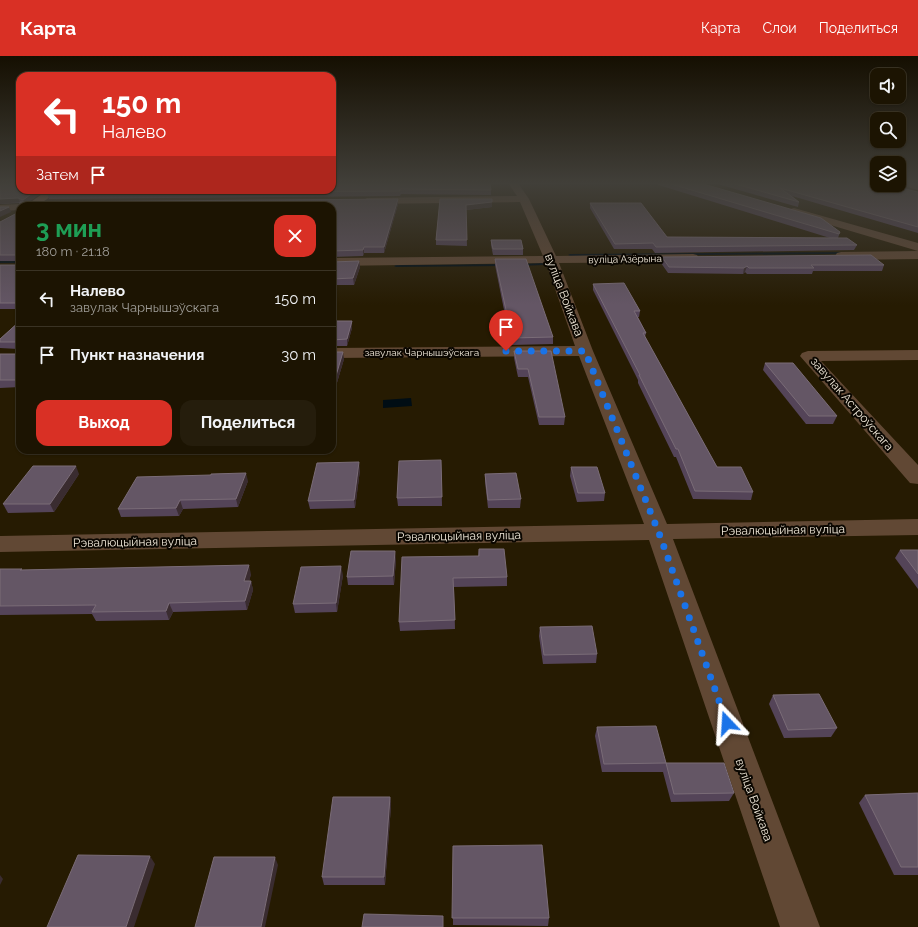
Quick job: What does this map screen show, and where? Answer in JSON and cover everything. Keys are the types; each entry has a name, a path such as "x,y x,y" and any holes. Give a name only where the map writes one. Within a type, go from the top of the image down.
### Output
{"street":[{"name":"вуліца Войкава","path":"534,224 551,259 585,351 659,533 800,927"},
{"path":"838,224 918,247"},
{"path":"830,256 918,255"},
{"name":"вуліца Азёрына","path":"336,262 702,258"},
{"name":"завулак Чарнышэўскага","path":"336,353 585,351"},
{"name":"завулак Астроўскага","path":"918,355 808,356 918,478"},
{"name":"Рэвалюцыйная вуліца","path":"0,544 659,533 918,527"}],"shaded area":[{"path":"411,398 412,406 383,408 383,400"}],"building":[{"path":"0,224 16,224 16,255 0,255"},
{"path":"336,224 391,224 384,247 364,247 363,250 336,251"},
{"path":"438,224 467,224 467,240 436,240"},
{"path":"603,224 657,224 667,237 847,238 857,245 656,247 653,243 615,244"},
{"path":"804,224 829,224 840,232 839,234"},
{"path":"906,224 918,224 918,227"},
{"path":"491,240 521,240 523,249 493,249"},
{"path":"871,255 884,265 811,265 814,268 749,268 747,266 744,268 669,267 662,257"},
{"path":"495,259 526,259 553,337 512,338"},
{"path":"359,261 353,278 336,279 336,262"},
{"path":"0,265 16,265 16,303 0,303"},
{"path":"624,283 640,311 634,311 646,333 643,333 717,467 741,467 753,492 695,491 678,449 676,449 593,284"},
{"path":"336,321 352,321 347,339 336,340"},
{"path":"16,325 16,342 0,342 0,339"},
{"path":"514,351 551,351 565,417 539,417 528,369 518,369"},
{"path":"336,352 343,352 336,376"},
{"path":"0,354 16,354 16,380 0,380"},
{"path":"765,363 793,363 837,416 809,416"},
{"path":"441,460 442,497 397,498 399,461"},
{"path":"359,462 354,500 308,501 317,463"},
{"path":"33,466 76,466 50,504 3,504"},
{"path":"571,467 597,467 605,493 578,493"},
{"path":"246,473 236,499 180,500 176,508 118,509 137,477"},
{"path":"516,473 521,499 488,500 485,474"},
{"path":"479,549 504,549 507,577 453,578 455,620 399,622 402,557 479,556"},
{"path":"900,550 918,550 918,574"},
{"path":"351,551 395,551 393,576 347,577"},
{"path":"249,565 244,581 251,581 245,601 169,603 166,611 92,612 96,605 0,606 0,569 22,569 20,570"},
{"path":"341,566 336,603 293,604 301,567"},
{"path":"592,626 597,654 544,655 540,627"},
{"path":"819,694 837,728 788,730 773,695"},
{"path":"656,726 666,763 604,764 597,727"},
{"path":"666,763 724,763 734,793 674,794"},
{"path":"918,793 918,867 901,867 865,795"},
{"path":"333,797 390,797 384,877 322,877"},
{"path":"542,845 549,918 452,918 453,846"},
{"path":"78,855 150,856 126,927 47,927"},
{"path":"214,857 275,857 261,927 195,927"},
{"path":"364,914 443,916 443,927 362,927"}],"waterway":[{"path":"570,255 848,253"},
{"path":"0,262 16,262"},
{"path":"519,265 542,264"},
{"path":"396,266 505,265"}],"route":[{"path":"506,351 585,351 659,533 727,723"}]}
